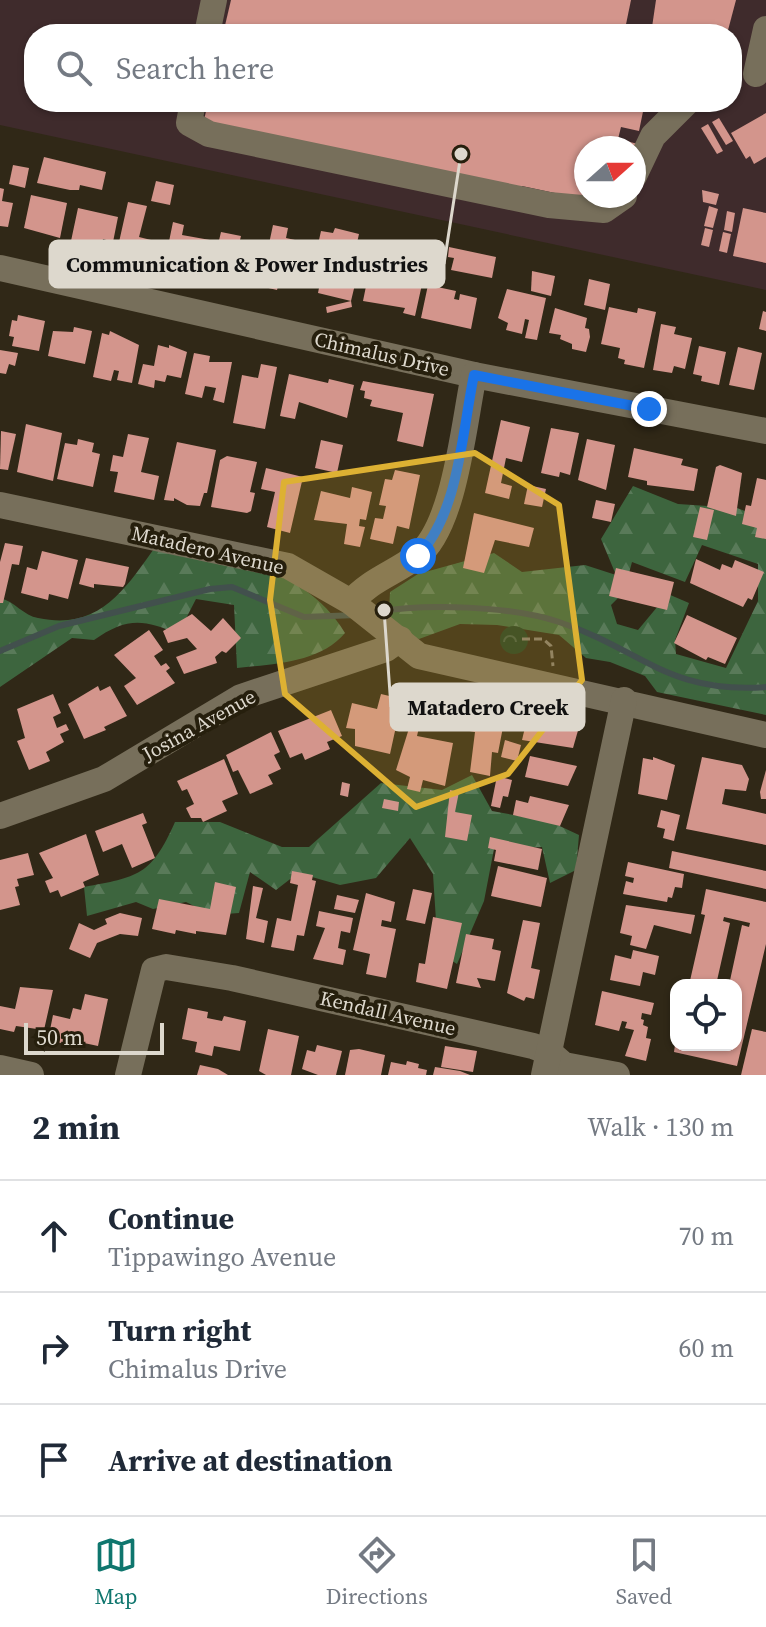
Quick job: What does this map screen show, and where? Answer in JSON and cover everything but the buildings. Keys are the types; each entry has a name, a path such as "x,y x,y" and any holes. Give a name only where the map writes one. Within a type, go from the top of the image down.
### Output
{"street":[{"path":"209,24 214,0"},
{"path":"751,75 766,29"},
{"path":"191,112 189,123 209,134 549,205 574,207"},
{"path":"646,151 653,136 677,112"},
{"path":"582,208 607,208"},
{"name":"Chimalus Drive","path":"0,268 474,375 766,431"},
{"path":"354,604 376,579 418,556 434,539 445,516 474,375"},
{"name":"Matadero Avenue","path":"0,505 288,566 354,604 419,656 624,700 766,735"},
{"name":"Josina Avenue","path":"0,816 9,816 104,779 241,697 386,649 390,631"},
{"path":"546,1063 624,700"},
{"name":"Kendall Avenue","path":"128,1075 154,970 166,967 232,978 546,1063 617,1075"},
{"path":"0,1068 31,1075"}],"path":[{"path":"522,639 534,637 551,646 554,657 550,684"}],"highlighted area":[{"path":"475,453 559,505 582,680 508,774 416,807 285,694 270,600 284,482"}],"shaded area":[{"path":"0,0 766,0 766,290 0,125"}],"green space":[{"path":"633,486 678,504 737,508 766,519 766,715 657,692 645,676 610,662 586,658 559,635 497,625 460,624 419,639 388,628 390,592 418,574 494,553 522,572 585,565 616,575 601,539","holes":["702,545 758,564 758,601 726,668 676,654 675,640 689,603 668,594 638,630 617,624 611,605 624,592 632,562 685,582"]},
{"path":"156,546 237,562 286,579 308,592 328,610 345,633 323,651 309,656 237,668 234,605 196,599 178,634 154,625 134,623 115,628 94,640 72,638 0,687 0,598 33,617 78,618 109,603"},
{"path":"514,626 524,630 528,640 524,650 514,654 504,650 500,640 504,630"},
{"path":"472,775 492,811 551,822 579,835 576,870 550,883 542,847 494,849 484,901 457,964 438,952 433,874 410,838 376,878 340,885 298,873 276,890 250,872 239,913 212,915 186,902 153,909 136,902 87,916 84,887 118,880 141,871 158,854 175,822 220,822 282,847 309,847 381,783 442,790"}],"waterway":[{"path":"0,651 59,626 210,589 232,587 304,617 357,615"},
{"path":"376,612 419,608 517,612 559,622 587,633 679,677 703,684 766,687"}],"place":[{"name":"Communication & Power Industries","path":"461,154"},
{"name":"Matadero Creek","path":"384,610"}],"route":[{"path":"418,556 434,539 445,516 474,375 649,409"}]}
